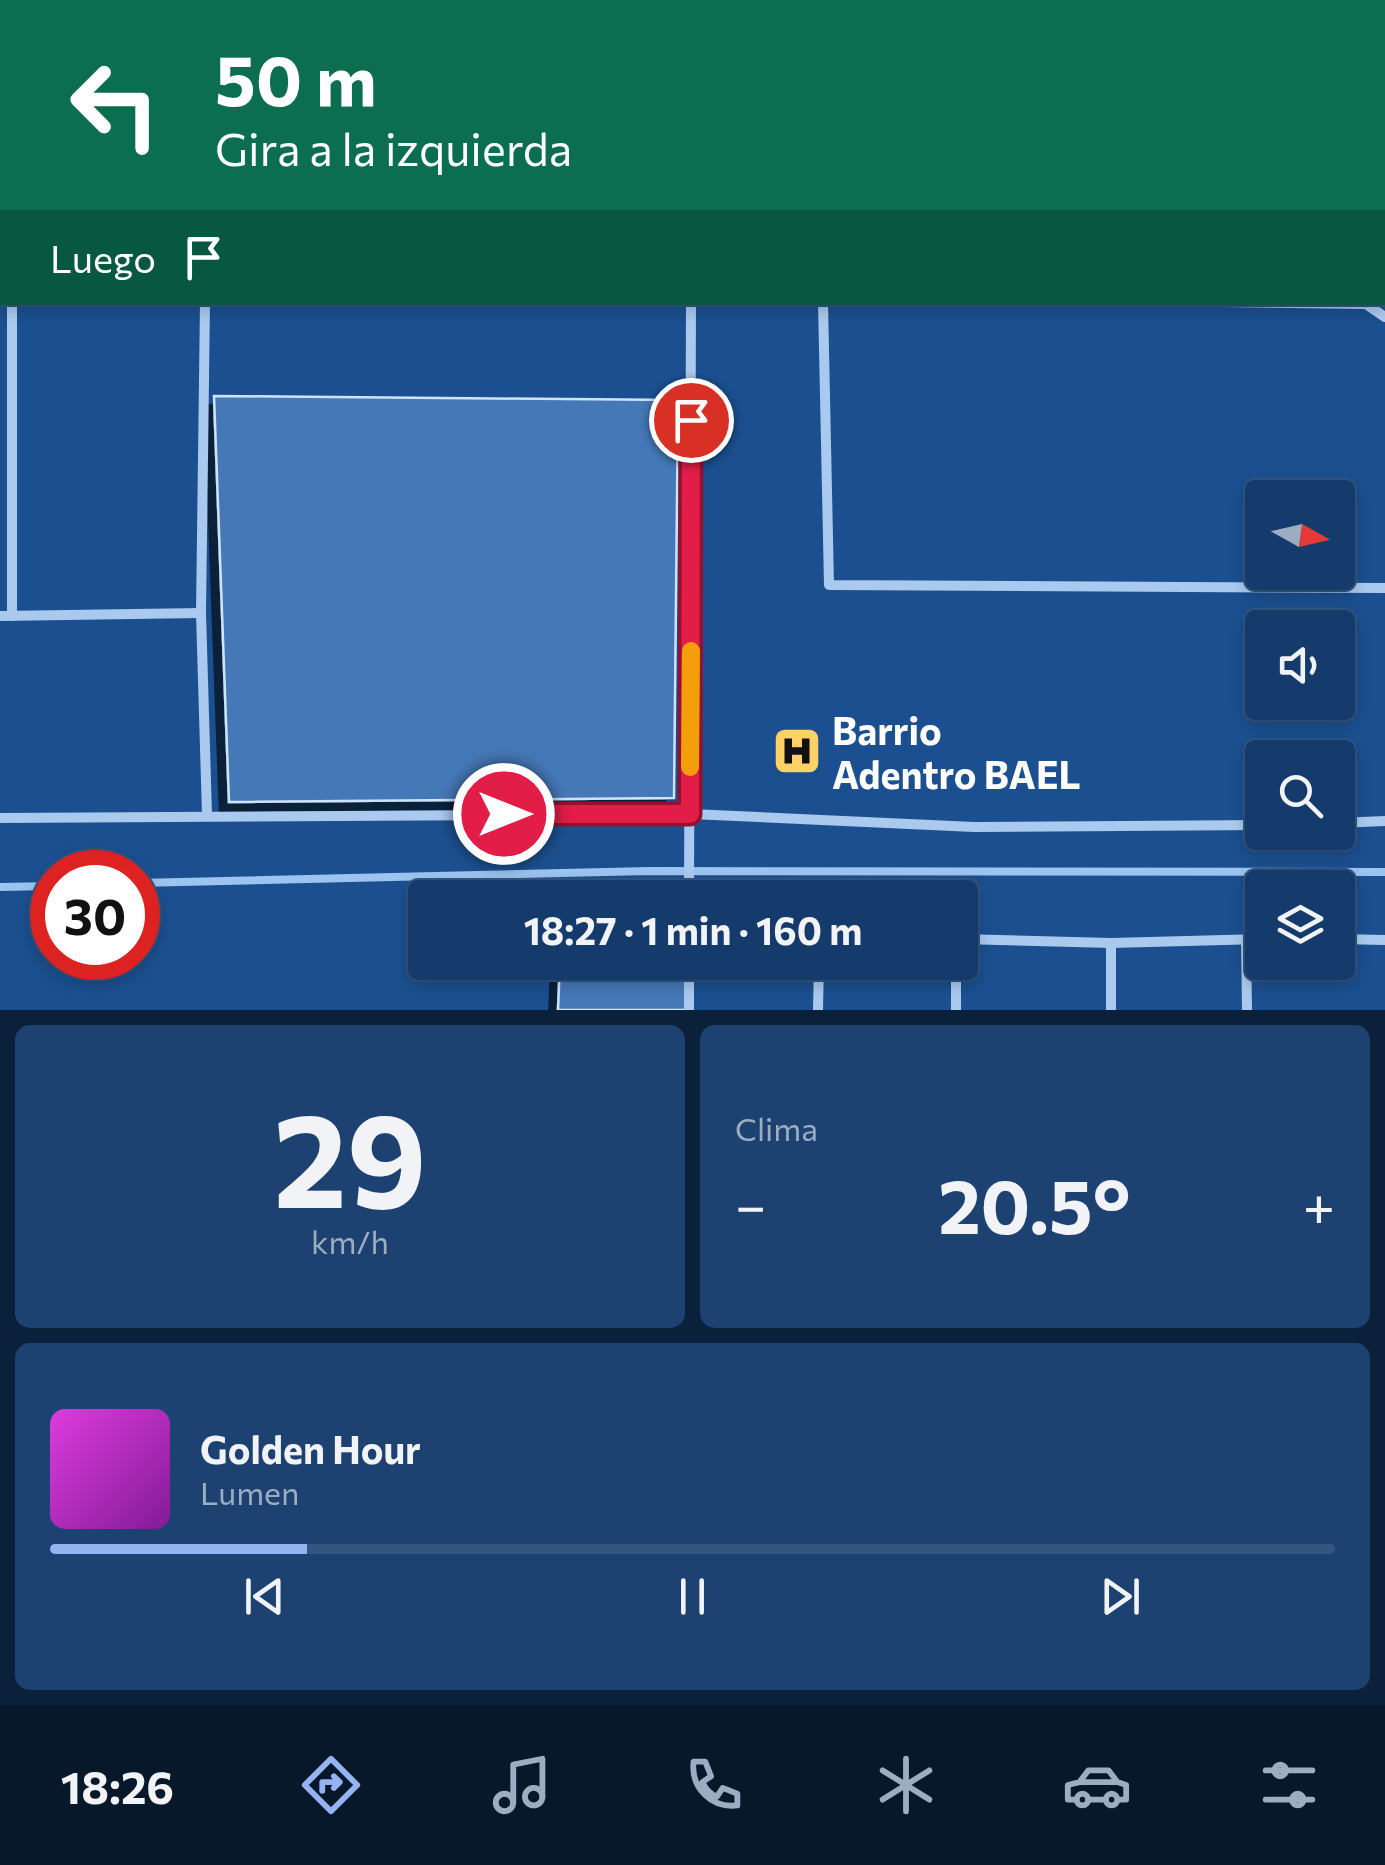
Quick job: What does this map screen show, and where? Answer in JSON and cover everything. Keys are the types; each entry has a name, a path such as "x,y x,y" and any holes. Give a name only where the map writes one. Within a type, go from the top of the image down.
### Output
{"street":[{"path":"12,305 6,616 201,613"},
{"path":"204,305 201,613 207,815"},
{"path":"689,880 691,305"},
{"path":"822,305 828,585 1385,588"},
{"path":"0,818 690,814 974,827 1245,825"},
{"path":"1355,822 1385,821"},
{"path":"978,940 1111,943 1245,939"},
{"path":"1355,940 1385,940"},
{"path":"1110,1010 1111,943"},
{"path":"689,980 689,1010"},
{"path":"818,1010 819,980"},
{"path":"956,980 956,1010"},
{"path":"1247,980 1247,1010"}],"building":[{"path":"214,396 678,400 674,798 229,802"},
{"path":"559,980 689,980 689,1010 558,1010"}],"waterway":[{"path":"160,882 649,871 1385,872"},
{"path":"0,887 30,886"}],"slow traffic":[{"path":"690,767 691,651"}],"place":[{"name":"Barrio Adentro BAEL","path":"797,751"}],"route":[{"path":"504,814 690,814 691,420"}]}
